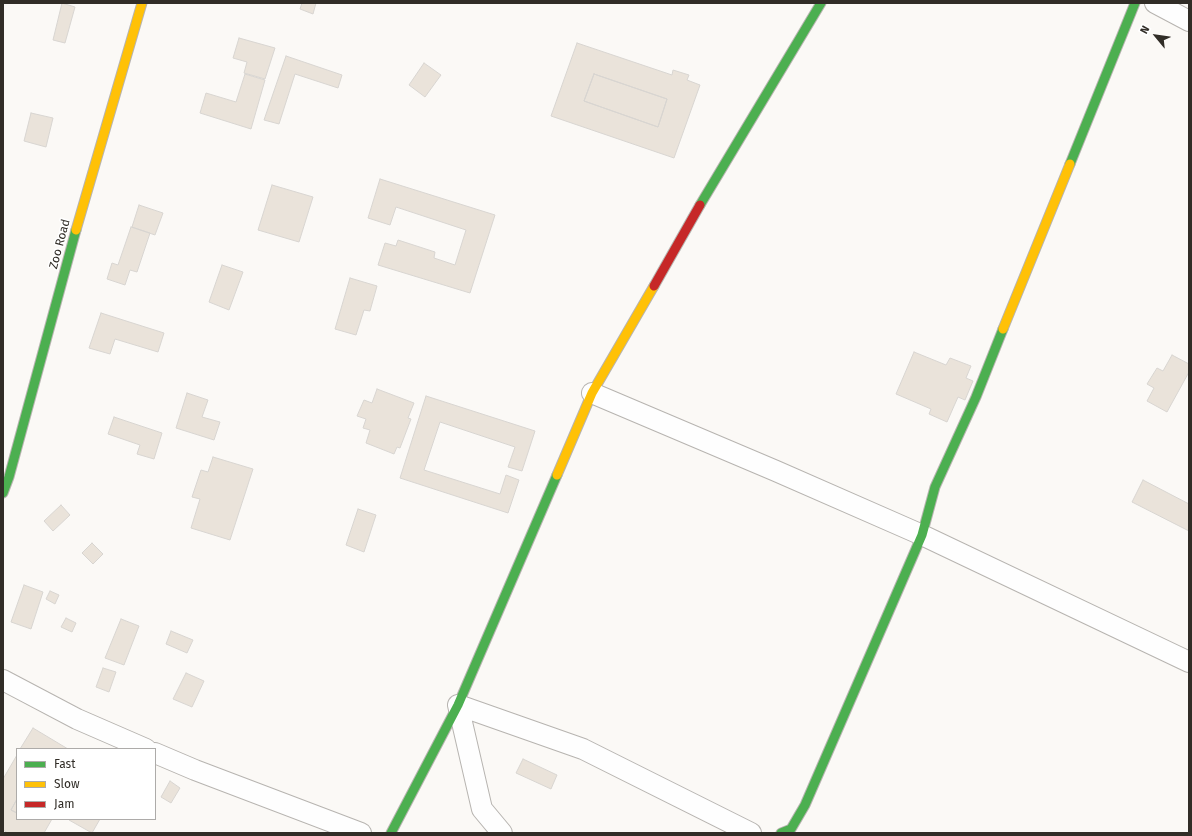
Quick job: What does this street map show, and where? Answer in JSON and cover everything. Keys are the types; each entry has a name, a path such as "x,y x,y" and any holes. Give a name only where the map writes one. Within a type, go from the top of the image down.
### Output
{"street":[{"name":"Zoo Road","path":"3,493 9,477 78,222 142,3"},
{"path":"391,833 458,705 592,393 700,205 821,3"},
{"path":"781,833 791,829 805,805 922,535 935,487 976,397 1135,3"},
{"path":"1156,3 1189,21"},
{"path":"592,393 922,535 1189,662"},
{"path":"3,680 77,719 144,748"},
{"path":"458,705 482,809 502,833"},
{"path":"458,705 583,749 751,833"},
{"path":"156,753 195,770 361,833"}],"building":[{"path":"62,3 75,7 65,43 53,40"},
{"path":"302,3 316,3 313,14 300,9"},
{"path":"239,38 275,48 265,79 244,73 247,62 233,58"},
{"path":"577,43 672,75 673,70 689,75 687,80 700,85 674,158 551,116","holes":["594,74 667,99 658,127 584,101"]},
{"path":"286,56 342,75 338,88 295,74 279,124 264,120"},
{"path":"424,63 441,75 425,97 409,85"},
{"path":"245,74 265,80 251,129 200,113 206,93 236,102"},
{"path":"594,74 667,99 658,127 584,101"},
{"path":"31,113 53,118 46,147 24,141"},
{"path":"380,179 495,215 470,293 378,265 385,243 396,246 398,240 435,252 434,258 455,265 466,230 396,207 390,225 368,218"},
{"path":"272,185 313,197 299,242 258,230"},
{"path":"139,205 163,213 155,235 132,227"},
{"path":"131,227 150,233 137,272 130,270 125,285 107,279 112,263 118,265"},
{"path":"222,265 243,272 229,310 209,302"},
{"path":"350,278 377,286 370,311 364,310 356,335 335,329"},
{"path":"101,313 164,333 158,352 115,339 110,354 89,348"},
{"path":"914,352 946,365 950,358 971,366 966,378 973,381 965,400 958,397 947,422 929,414 931,409 896,394"},
{"path":"1172,355 1189,364 1189,372 1167,412 1147,401 1154,388 1147,384 1157,368 1163,371"},
{"path":"377,389 414,403 408,418 411,419 400,448 397,447 394,454 366,443 370,430 363,428 366,419 357,416 364,400 372,403"},
{"path":"187,393 208,400 202,417 220,422 214,440 176,428"},
{"path":"426,396 535,431 522,471 508,467 515,447 440,422 424,470 500,494 506,475 519,480 508,513 400,478"},
{"path":"114,417 162,433 154,459 137,454 140,445 108,434"},
{"path":"213,457 253,469 230,540 191,528 200,499 192,497 201,470 208,472"},
{"path":"1143,480 1189,504 1189,531 1132,502"},
{"path":"61,505 70,515 53,531 44,521"},
{"path":"358,509 376,515 364,552 346,545"},
{"path":"92,543 103,554 93,564 82,553"},
{"path":"24,585 43,592 31,629 11,622"},
{"path":"50,591 59,595 55,604 46,599"},
{"path":"66,618 76,623 72,632 61,627"},
{"path":"121,619 139,626 124,665 105,658"},
{"path":"171,631 193,640 187,653 166,644"},
{"path":"103,668 116,672 109,692 96,687"},
{"path":"186,673 204,681 192,707 173,699"},
{"path":"33,728 66,748 21,748"},
{"path":"16,757 16,801 11,810 16,812 16,820 51,820 44,833 8,833 3,830 3,779"},
{"path":"523,759 557,775 551,789 516,773"},
{"path":"170,781 180,788 171,803 161,797"},
{"path":"16,801 16,812 11,810"},
{"path":"69,820 99,820 92,833"}],"traffic: fast":[{"path":"700,205 821,3"},
{"path":"1070,164 1135,3"},
{"path":"3,493 9,477 76,230"},
{"path":"781,833 791,829 805,805 922,535 935,487 976,397 1003,329"},
{"path":"391,833 458,705 557,475"}],"traffic: slow":[{"path":"76,230 142,3"},
{"path":"1003,329 1070,164"},
{"path":"557,475 592,393 654,286"}],"traffic: jam":[{"path":"654,286 700,205"}]}
